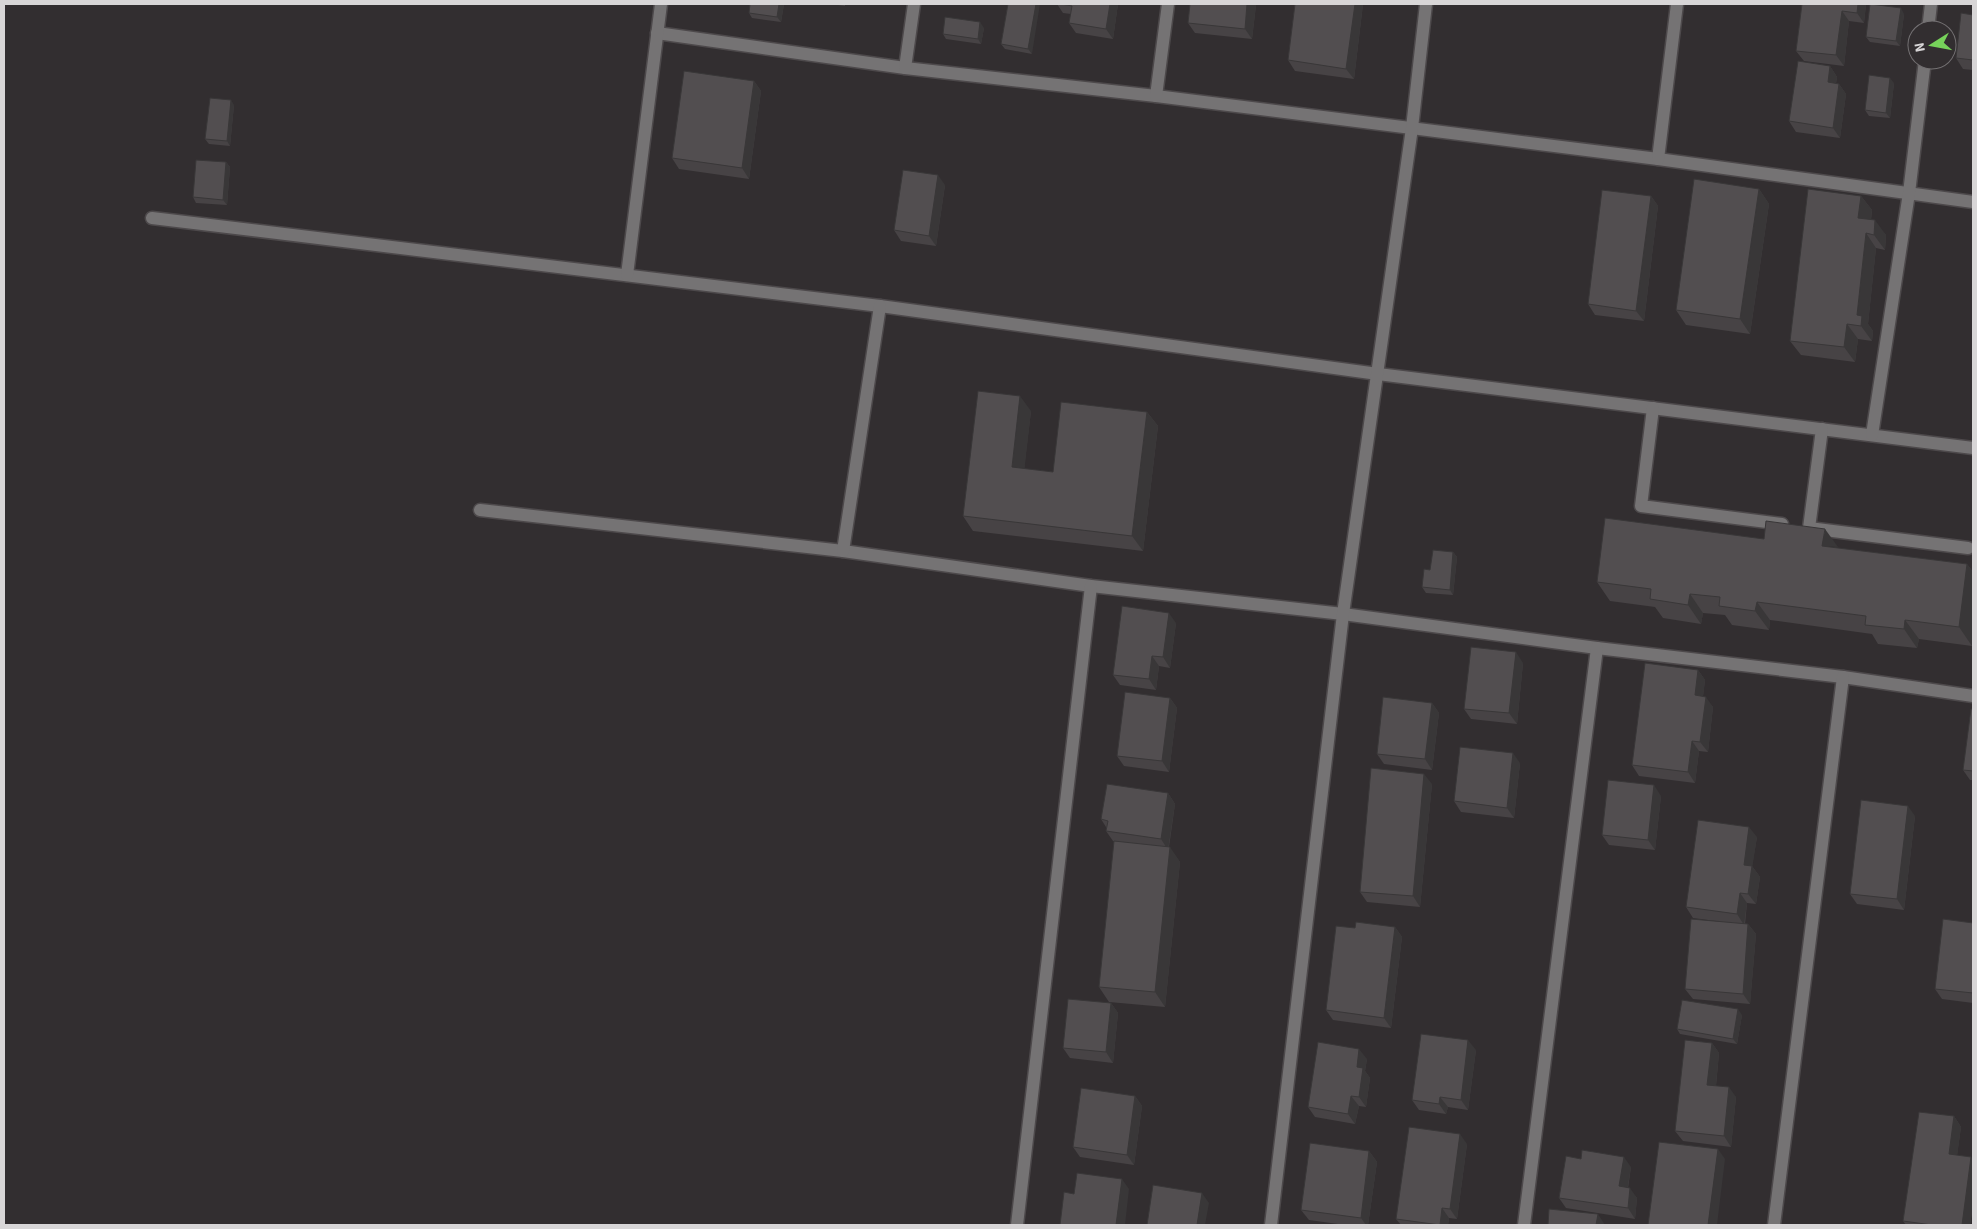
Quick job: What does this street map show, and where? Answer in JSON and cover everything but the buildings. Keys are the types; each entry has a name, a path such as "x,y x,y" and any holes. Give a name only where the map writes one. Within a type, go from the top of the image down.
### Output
{"street":[{"path":"627,274 661,4"},
{"path":"905,68 914,4"},
{"path":"1156,96 1168,4"},
{"path":"1271,1225 1343,614 1412,128 1426,4"},
{"path":"1658,159 1677,4"},
{"path":"1929,20 1931,4"},
{"path":"657,32 905,68 1156,96 1412,128 1973,202"},
{"path":"1872,435 1909,193 1924,70"},
{"path":"152,218 627,274 880,306 1378,374 1973,448"},
{"path":"844,551 880,306"},
{"path":"1653,408 1640,506 1968,548"},
{"path":"1809,528 1822,429"},
{"path":"480,510 844,551 1091,586 1343,614 1597,648 1843,677 1973,696"},
{"path":"1017,1225 1091,586"},
{"path":"1524,1225 1597,648"},
{"path":"1774,1225 1843,677"}]}
